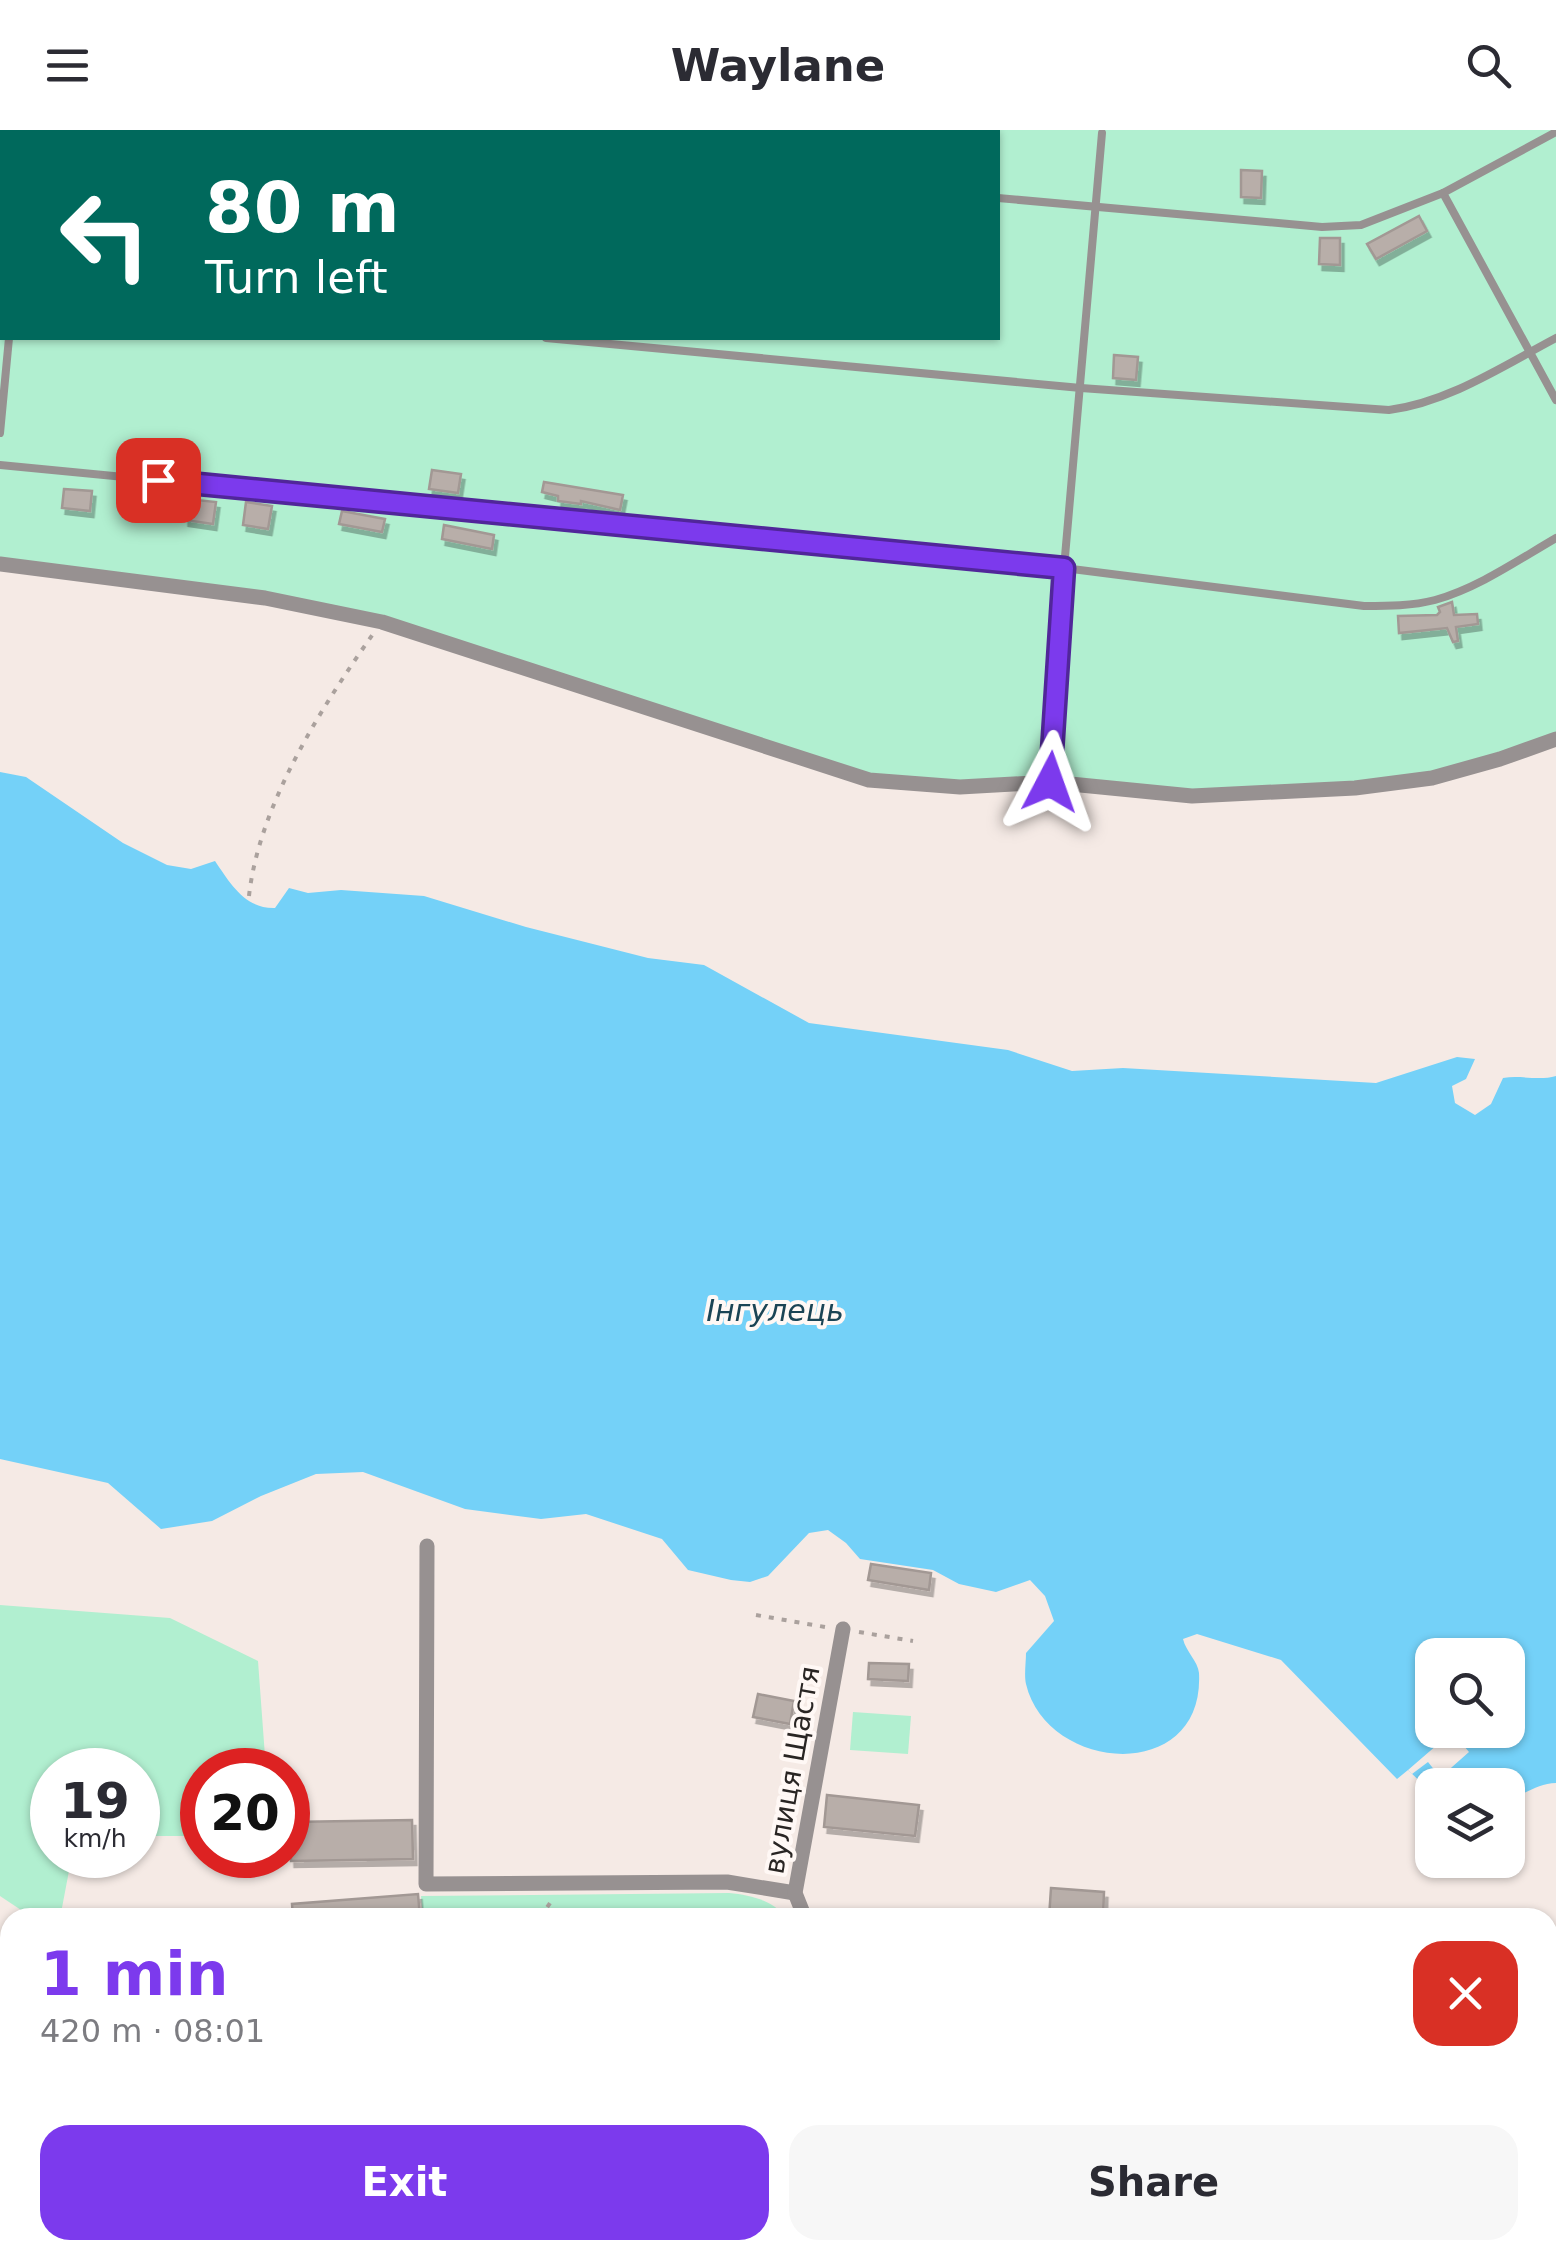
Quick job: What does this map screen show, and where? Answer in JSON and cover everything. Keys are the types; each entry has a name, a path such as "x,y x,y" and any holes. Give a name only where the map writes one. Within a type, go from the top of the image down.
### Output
{"street":[{"path":"0,564 265,598 382,622 869,780 960,787 1050,782 1192,796 1355,788 1432,778 1556,738"},
{"path":"426,1546 426,1884 727,1882 795,1892"},
{"name":"вулиця Щастя","path":"801,1908 795,1892 843,1629"}],"lane":[{"path":"1000,198 1322,227 1361,225 1443,194 1556,132"},
{"path":"1050,782 1064,568 1102,133"},
{"path":"1443,194 1556,400"},
{"path":"567,340 1081,388 1389,410 1420,406 1556,338"},
{"path":"0,434 9,340"},
{"path":"0,465 1064,568 1364,606 1408,605 1438,599 1471,586 1556,538"}],"path":[{"path":"249,896 252,869 274,806 329,697 382,622"}],"green space":[{"path":"1000,130 1556,130 1556,739 1432,778 1192,796 869,780 382,622 0,564 0,340 1000,340"},
{"path":"0,1605 170,1618 258,1661 264,1748 180,1748 180,1836 160,1836 160,1748 30,1748 30,1878 68,1878 62,1908 18,1908 0,1896"},
{"path":"853,1712 911,1716 908,1754 850,1750"},
{"path":"729,1893 760,1899 776,1908 422,1908 421,1896"}],"water":[{"name":"Інгулець","path":"0,772 26,777 123,843 167,865 191,869 215,861 239,893 264,907 275,908 289,888 308,893 341,890 424,896 648,958 704,965 809,1023 1008,1050 1072,1071 1123,1068 1376,1083 1457,1057 1475,1059 1466,1079 1452,1086 1455,1103 1475,1115 1491,1104 1503,1078 1556,1076 1556,1783 1525,1792 1525,1768 1415,1768 1415,1777 1408,1770 1397,1779 1281,1660 1197,1634 1183,1639 1199,1673 1194,1709 1177,1734 1152,1749 1123,1754 1092,1749 1063,1736 1040,1714 1026,1684 1026,1653 1054,1621 1045,1596 1030,1580 996,1592 959,1584 933,1570 860,1559 828,1530 809,1533 768,1576 750,1582 688,1570 662,1539 586,1514 541,1519 465,1509 363,1472 316,1474 212,1521 161,1529 108,1483 0,1459"}],"pier":[{"path":"1433,1748 1466,1748 1469,1752 1451,1768 1433,1768 1428,1762 1412,1774 1408,1770"}],"building":[{"path":"1241,170 1262,171 1261,198 1241,197"},
{"path":"1419,216 1427,231 1376,259 1367,244"},
{"path":"1320,238 1340,238 1340,265 1319,264"},
{"path":"1114,355 1138,357 1136,380 1113,378"},
{"path":"432,470 461,474 458,493 429,489"},
{"path":"544,482 623,495 620,510 581,501 558,501 558,496 542,492"},
{"path":"64,489 92,491 90,511 62,508"},
{"path":"139,494 216,502 213,524 185,520 185,515 138,511"},
{"path":"246,502 272,506 268,529 243,525"},
{"path":"342,511 385,519 382,532 339,524"},
{"path":"444,525 494,535 492,549 442,539"},
{"path":"1452,602 1454,615 1477,614 1478,624 1456,627 1458,641 1453,642 1447,628 1399,633 1398,616 1437,615 1438,607"},
{"path":"871,1564 931,1573 929,1590 868,1580"},
{"path":"869,1663 909,1664 908,1681 868,1679"},
{"path":"758,1694 794,1701 790,1724 753,1717"},
{"path":"827,1795 919,1805 915,1836 824,1827"},
{"path":"412,1820 413,1859 310,1861 310,1822"},
{"path":"1051,1888 1104,1892 1103,1908 1050,1908"},
{"path":"418,1894 419,1908 292,1908 292,1904"}],"route":[{"path":"158,480 1064,568 1050,782"}]}
